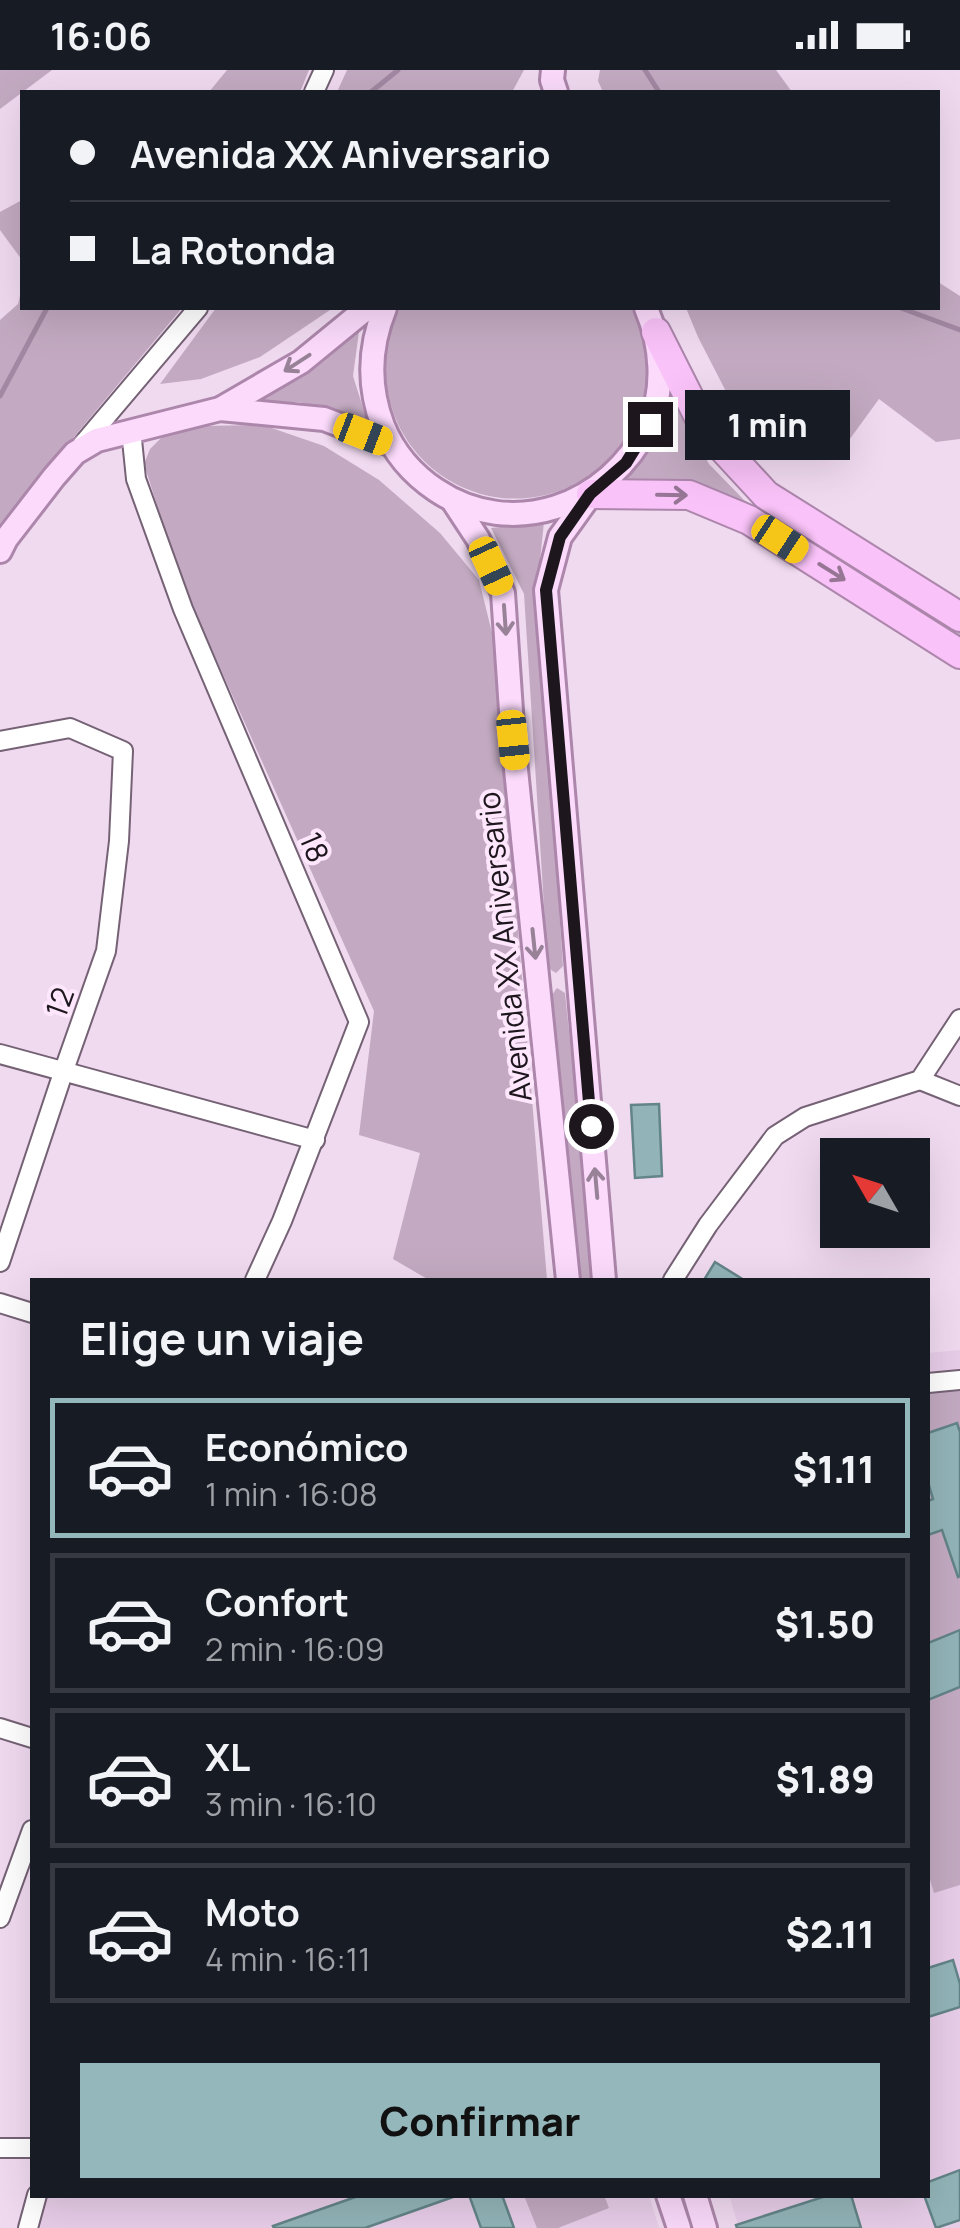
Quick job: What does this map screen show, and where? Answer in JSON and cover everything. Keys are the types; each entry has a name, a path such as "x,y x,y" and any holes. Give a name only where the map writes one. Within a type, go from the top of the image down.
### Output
{"highway":[{"path":"651,320 705,430 766,495 960,618"},
{"path":"590,494 689,495 750,520 960,654"}],"main road":[{"path":"0,551 75,453 97,440 220,409 301,362 365,310"},
{"path":"384,310 371,355 374,401 390,444 418,477 453,501 498,514 546,512 590,494"},
{"path":"604,1278 546,590 560,537 590,494 626,463 650,424 660,378 651,320"},
{"path":"220,409 324,419 390,444"},
{"name":"Avenida XX Aniversario","path":"453,501 478,539 504,593 513,740 568,1278"},
{"path":"669,2198 679,2228"},
{"path":"696,2198 705,2228"}],"street":[{"path":"75,453 196,310"},
{"name":"18","path":"131,430 136,480 184,609 360,1022 256,1278"},
{"name":"12","path":"0,740 70,728 123,751 106,951 0,1262"},
{"path":"674,1278 708,1225 775,1136 806,1117 920,1080 960,1019"},
{"path":"0,1054 315,1140"},
{"path":"920,1080 960,1096"},
{"path":"0,1303 30,1312"},
{"path":"930,1382 960,1380"},
{"path":"0,1728 30,1737"},
{"path":"0,1918 30,1836"},
{"path":"0,2148 30,2148"},
{"path":"28,2228 36,2198"}],"shaded area":[{"path":"0,70 52,70 20,90 0,109"},
{"path":"227,70 309,70 301,90 211,90"},
{"path":"347,70 524,70 513,90 338,90"},
{"path":"600,70 776,70 791,90 602,90 598,81"},
{"path":"20,201 20,257 0,230 0,212"},
{"path":"940,283 960,296 960,439 936,442 879,399 836,458 813,440 797,460 734,407 687,310 940,310"},
{"path":"20,296 20,310 180,310 0,532 0,320 18,304"},
{"path":"215,310 330,310 260,357 201,379 160,384"},
{"path":"399,310 632,310 645,348 645,391 621,445 585,478 545,495 504,498 464,488 430,466 403,434 388,393 387,344"},
{"path":"360,324 353,376 369,427 324,407 298,402 250,403"},
{"path":"673,401 709,464 744,500 960,633 960,642 737,504 623,483 654,445"},
{"path":"263,425 324,446 379,480 440,533 479,580 494,641 547,1278 426,1278 393,1259 420,1153 359,1135 374,1011 181,581 144,464 150,449 161,438 200,426"},
{"path":"544,522 537,589 563,966 556,973 548,968 524,594 491,528"},
{"path":"557,988 565,993 595,1278 579,1278 551,996"},
{"path":"960,1350 960,2228 739,2228 730,2198 930,2198 930,1353"},
{"path":"960,1389 960,1885 934,1893 930,1880 930,1391"},
{"path":"42,2198 650,2198 659,2228 35,2228"},
{"path":"525,2198 605,2198 609,2208 558,2228 537,2228"}],"building":[{"path":"659,1104 662,1176 635,1178 631,1105"},
{"path":"715,1262 741,1278 705,1278"},
{"path":"957,1423 960,1432 958,1577 942,1530 930,1534 930,1432"},
{"path":"960,1630 960,1687 930,1699 930,1642"},
{"path":"953,1960 960,1984 960,2007 930,2016 930,1967"},
{"path":"960,2170 960,2220 936,2228 925,2198 930,2198 930,2181"},
{"path":"352,2198 450,2198 365,2228 273,2226"},
{"path":"470,2198 503,2198 514,2228 481,2228"},
{"path":"820,2198 852,2198 861,2228 737,2228 736,2225"}],"waterway":[{"path":"373,90 398,70"},
{"path":"645,70 658,90"},
{"path":"0,396 46,310"},
{"path":"906,310 960,330"}],"route":[{"path":"591,1126 546,590 560,537 590,494 626,463 650,424"}]}
